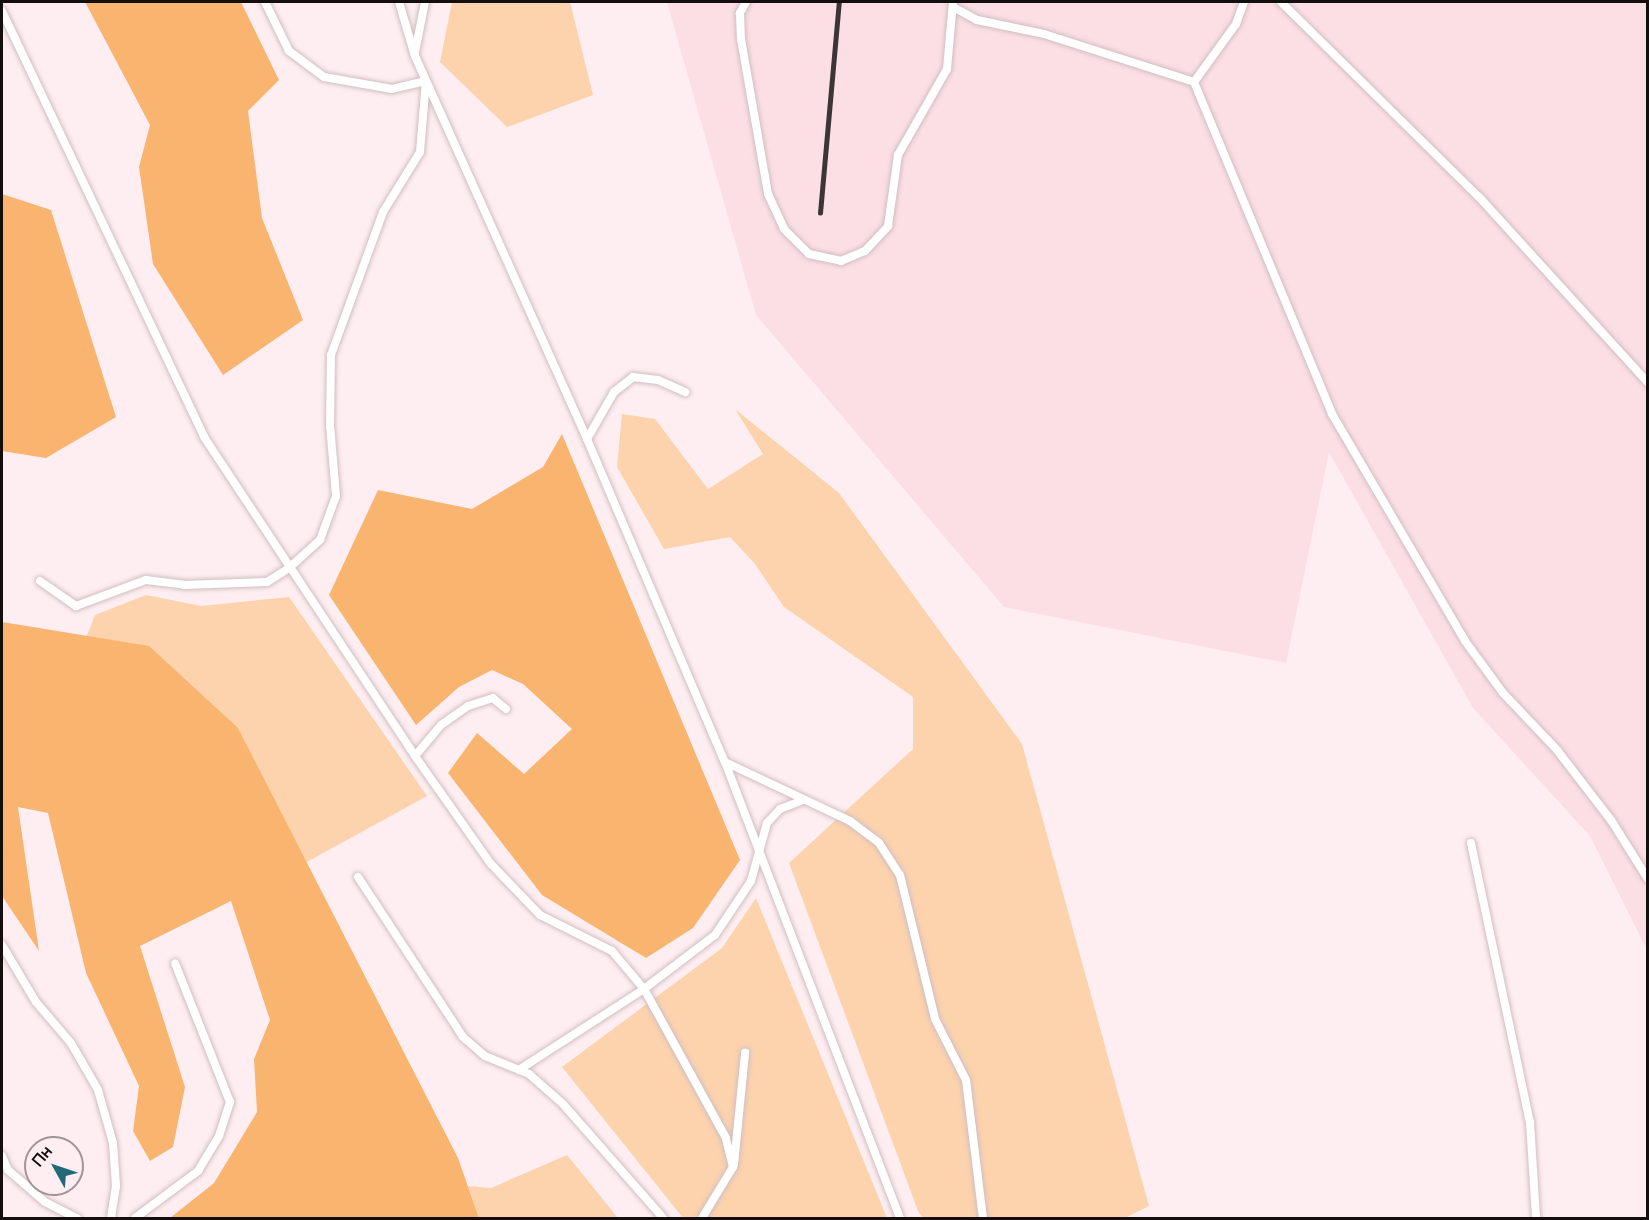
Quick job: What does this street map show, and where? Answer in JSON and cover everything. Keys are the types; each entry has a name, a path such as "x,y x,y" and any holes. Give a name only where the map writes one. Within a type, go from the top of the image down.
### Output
{"lane":[{"path":"265,2 289,51 324,77 392,89 426,81"},
{"path":"399,2 415,56 587,439 725,762 900,1218"},
{"path":"415,56 425,2"},
{"path":"746,2 740,13 741,39 768,194 784,229 809,254 841,261 865,251 888,226 898,155 947,69 954,5 976,20 1044,34 1194,82 1332,414 1465,641 1503,693 1557,750 1611,820 1647,879"},
{"path":"1194,82 1236,24 1244,2"},
{"path":"1281,2 1479,197 1647,383"},
{"path":"2,11 204,436 415,756 491,864 540,915 612,951 628,966 644,990 726,1138 733,1167"},
{"path":"40,581 76,606 146,580 184,585 234,585 267,582 289,568 320,540 336,496 330,425 331,355 383,212 420,152 426,81"},
{"path":"587,439 614,392 633,377 658,380 685,392"},
{"path":"415,756 441,725 468,706 493,698 506,709"},
{"path":"725,762 801,801 850,821 879,843 900,875 935,1019 966,1080 983,1218"},
{"path":"519,1070 644,990 715,935 751,881 767,823 780,809 801,801"},
{"path":"1471,843 1530,1122 1536,1218"},
{"path":"358,877 463,1037 485,1056 519,1070 563,1104 663,1218"},
{"path":"2,945 36,1002 71,1043 98,1090 113,1143 116,1186 111,1218"},
{"path":"135,1218 198,1171 219,1136 230,1102 175,963"},
{"path":"702,1218 733,1167 745,1053"},
{"path":"2,1156 8,1170 45,1202 76,1218"}],"shaded area":[{"path":"85,2 241,2 279,80 248,111 262,218 303,320 223,375 153,264 139,167 150,125"},
{"path":"452,2 570,2 593,95 507,127 440,62"},
{"path":"667,2 1647,2 1647,950 1590,836 1473,708 1329,452 1286,663 1004,607 756,315"},
{"path":"2,194 51,210 116,417 46,458 2,451"},
{"path":"735,409 839,493 1022,744 1149,1206 1125,1218 923,1218 918,1211 789,863 913,749 913,697 784,607 755,564 730,537 664,549 617,467 622,414 655,419 708,489 763,454"},
{"path":"562,434 740,860 693,928 646,958 542,895 448,773 477,733 524,774 572,729 523,684 492,670 459,687 416,725 329,595 378,490 472,509 543,467"},
{"path":"146,595 201,606 289,597 427,796 305,863 238,728 86,638 95,615"},
{"path":"2,622 149,646 238,728 458,1158 479,1218 170,1218 214,1183 257,1112 254,1059 270,1020 231,901 140,946 185,1087 173,1147 150,1161 133,1131 139,1086 86,973 48,813 18,807 39,951 2,896"},
{"path":"756,898 887,1218 683,1218 562,1067 722,948"},
{"path":"567,1155 618,1218 479,1218 468,1186 491,1188"}],"railway":[{"path":"820,213 839,2"}]}
